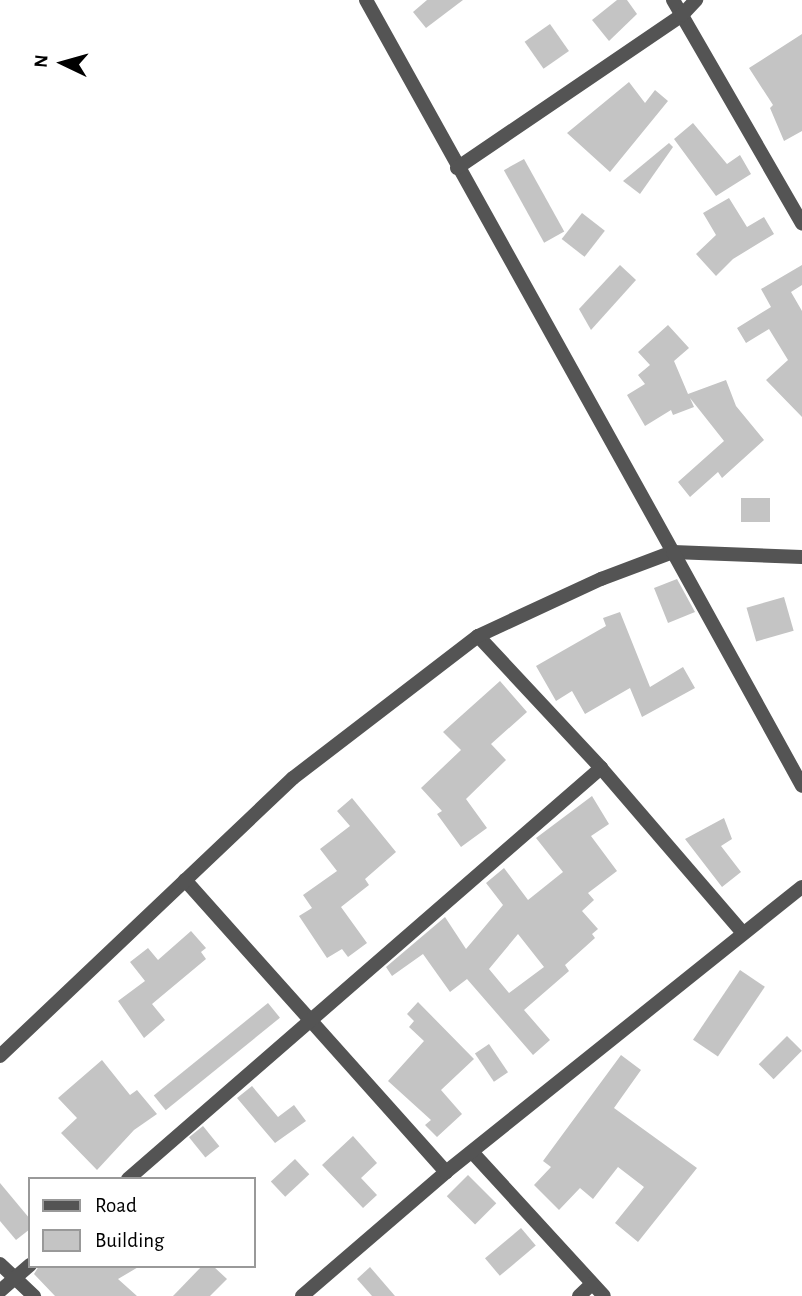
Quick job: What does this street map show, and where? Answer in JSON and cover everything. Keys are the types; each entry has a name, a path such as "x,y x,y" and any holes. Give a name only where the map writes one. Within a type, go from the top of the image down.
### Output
{"street":[{"path":"366,0 802,786"},
{"path":"673,0 802,223"},
{"path":"457,168 682,15 696,0"},
{"path":"0,1056 293,778 478,636 601,579 673,552 802,558"},
{"path":"478,636 601,768 741,931"},
{"path":"130,1177 601,768"},
{"path":"185,880 307,1022 446,1172"},
{"path":"302,1296 446,1172 741,931 802,887"},
{"path":"472,1152 604,1296"},
{"path":"0,1264 34,1296"},
{"path":"0,1291 28,1267"},
{"path":"579,1296 592,1284"}],"building":[{"path":"427,0 463,0 426,28 413,12"},
{"path":"617,0 627,0 637,14 609,41 592,20"},
{"path":"550,24 569,51 544,69 525,42"},
{"path":"802,34 802,131 784,141 770,108 773,105 749,68"},
{"path":"629,82 645,103 655,90 668,101 610,172 567,133"},
{"path":"693,123 727,164 740,155 751,174 716,196 674,139"},
{"path":"669,143 673,147 640,194 623,181"},
{"path":"524,159 564,232 544,243 504,170"},
{"path":"729,198 747,227 764,217 774,234 733,259 716,276 696,254 716,235 703,213"},
{"path":"582,213 605,231 585,257 562,239"},
{"path":"620,265 636,280 591,330 579,309"},
{"path":"802,265 802,285 791,292 802,311 802,417 766,380 788,360 769,329 746,343 737,328 771,307 761,289"},
{"path":"668,325 689,348 674,361 688,394 726,380 736,406 764,440 722,478 718,472 690,497 678,482 724,441 690,398 694,407 673,415 671,410 645,426 627,395 645,384 638,375 650,365 638,352"},
{"path":"741,498 770,498 770,522 741,522"},
{"path":"677,579 695,612 668,623 654,588"},
{"path":"784,597 794,631 756,641 747,608"},
{"path":"620,612 650,687 683,667 695,688 642,717 630,688 585,714 572,691 556,701 536,666 606,626 603,618"},
{"path":"500,681 527,712 491,744 506,760 466,799 487,828 461,847 437,814 442,811 421,788 461,750 443,732"},
{"path":"592,796 609,824 591,836 617,871 588,893 594,900 582,911 598,929 592,934 595,938 565,965 569,971 524,1010 550,1040 533,1055 467,979 450,992 423,954 392,976 386,967 445,917 466,949 503,905 486,883 504,868 528,900 563,872 536,838","holes":["518,934 544,967 509,993 489,969"]},
{"path":"352,798 396,852 365,879 369,885 341,907 367,943 348,957 342,949 327,958 299,916 312,908 303,895 337,871 320,849 350,826 337,811"},
{"path":"724,818 732,839 721,846 741,872 722,887 685,839"},
{"path":"191,931 206,948 201,952 206,959 152,1004 165,1020 144,1038 118,1001 145,981 130,962 148,948 158,960"},
{"path":"740,970 765,987 718,1056 693,1040"},
{"path":"418,1002 474,1059 441,1090 462,1114 437,1137 425,1125 431,1120 388,1081 424,1041 409,1027 414,1021 407,1014"},
{"path":"268,1003 280,1018 166,1110 154,1096"},
{"path":"787,1036 802,1051 774,1079 759,1064"},
{"path":"489,1044 508,1072 494,1082 475,1054"},
{"path":"621,1055 641,1070 614,1108 697,1168 638,1242 615,1223 644,1187 618,1167 593,1199 580,1188 559,1210 534,1185 551,1167 543,1161"},
{"path":"102,1060 130,1095 137,1090 157,1114 134,1130 97,1170 61,1133 77,1118 58,1098"},
{"path":"252,1086 278,1117 294,1105 306,1121 275,1143 237,1098"},
{"path":"203,1126 219,1146 205,1158 189,1137"},
{"path":"353,1136 377,1163 361,1178 377,1195 363,1208 322,1165"},
{"path":"295,1159 309,1174 285,1197 271,1182"},
{"path":"468,1175 496,1203 475,1224 447,1196"},
{"path":"0,1183 28,1217 28,1231 16,1240 0,1221"},
{"path":"521,1228 536,1246 500,1276 485,1258"},
{"path":"370,1267 395,1296 372,1296 357,1279"},
{"path":"38,1268 137,1268 118,1279 137,1296 55,1296 34,1274"},
{"path":"200,1268 215,1268 227,1279 210,1296 173,1296"}]}
